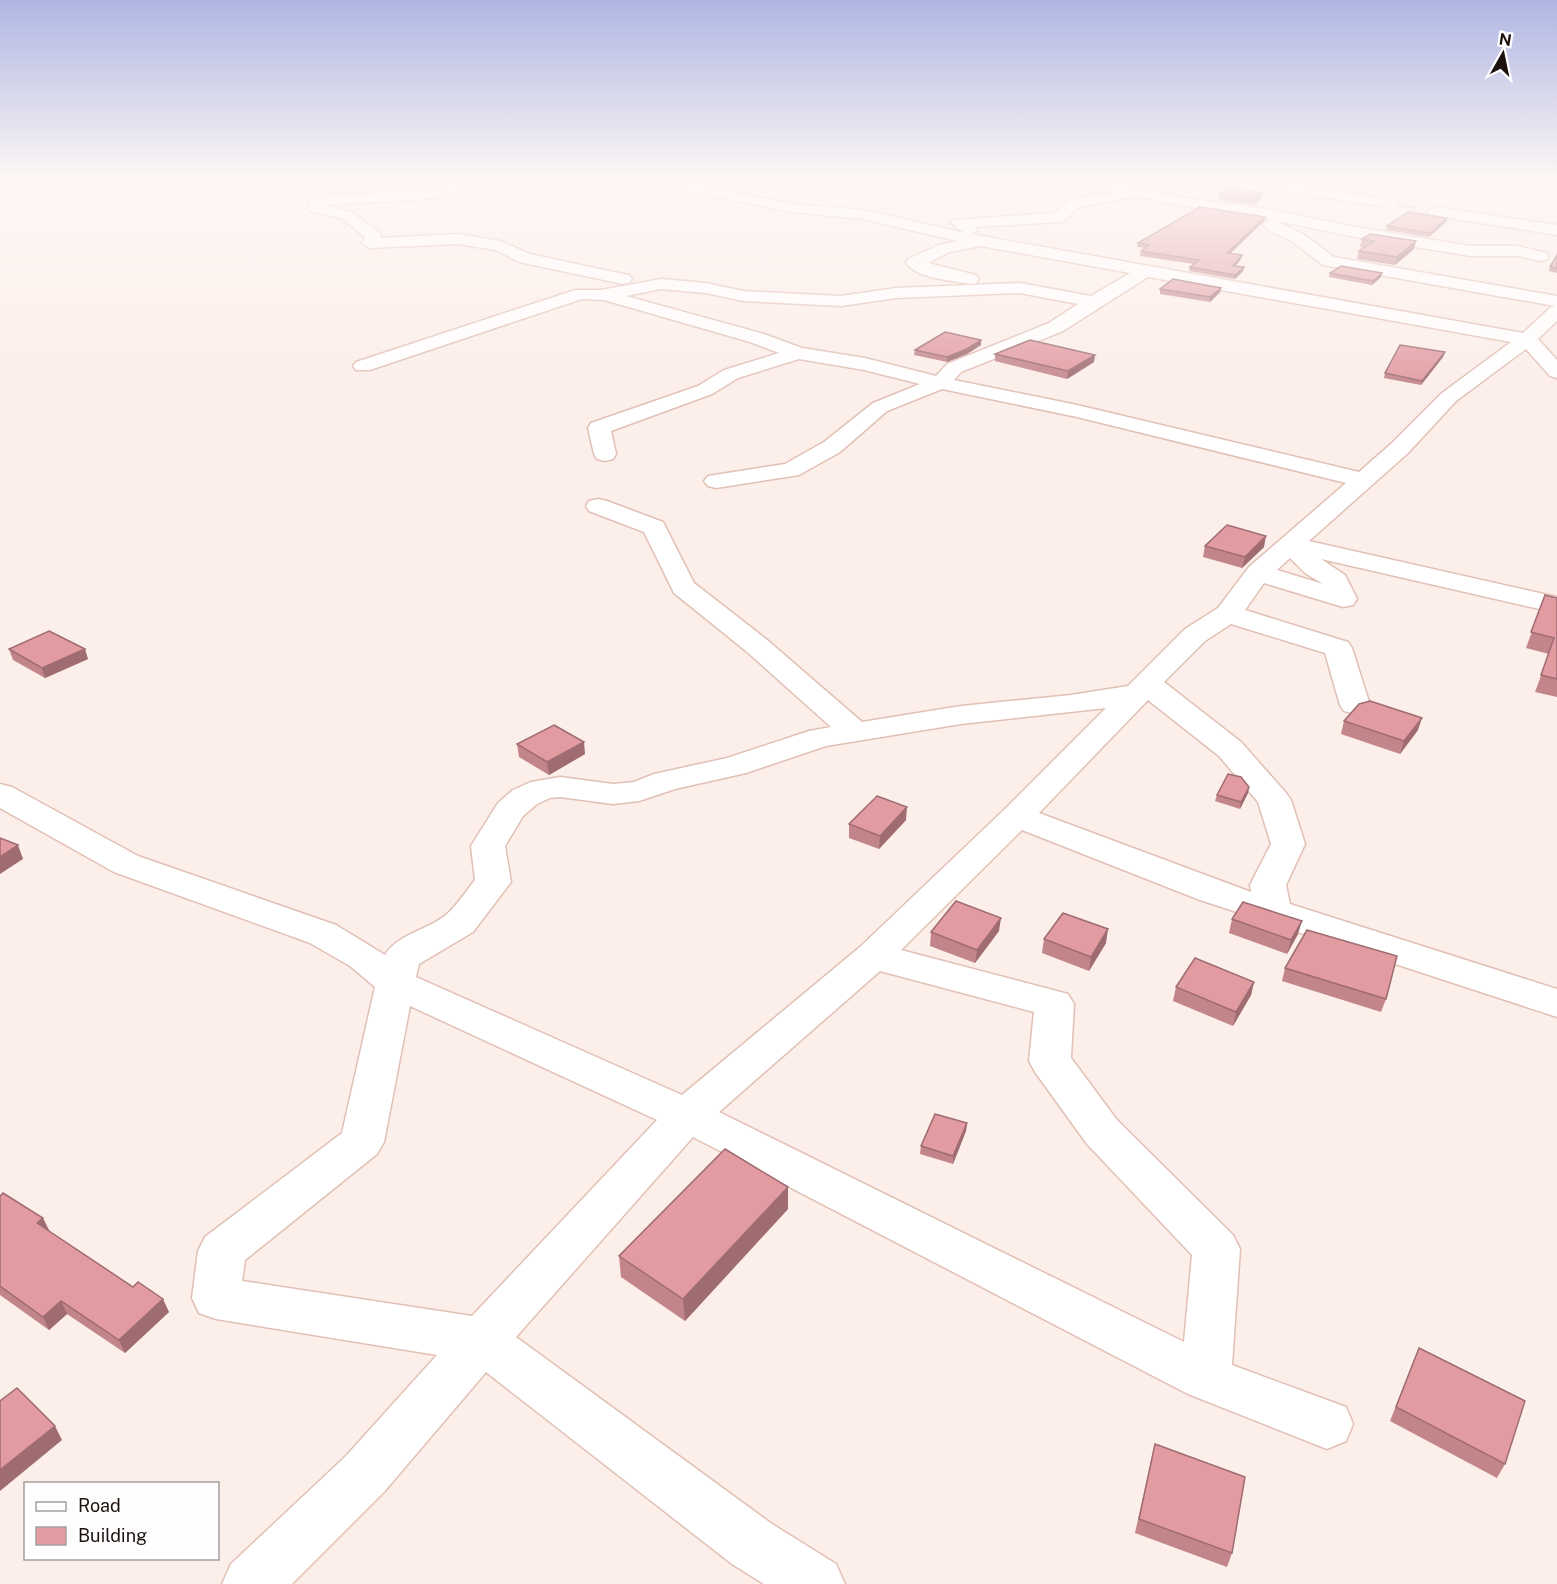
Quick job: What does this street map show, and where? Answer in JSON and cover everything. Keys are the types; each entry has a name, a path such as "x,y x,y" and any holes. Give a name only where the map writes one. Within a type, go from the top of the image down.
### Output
{"street":[{"path":"514,253 525,258 607,277 706,288 743,296 841,301 896,293 1020,288"},
{"path":"935,253 914,263 932,271 1094,302"},
{"path":"1049,253 1527,339 1557,372"},
{"path":"1321,253 1329,261 1557,301"},
{"path":"1488,253 1542,259"},
{"path":"716,481 791,470 831,447 880,408 940,383 954,368 1056,327 1146,270"},
{"path":"601,295 661,284"},
{"path":"363,366 581,294 601,295 757,338 798,353 865,364 940,383 1077,411 1363,480"},
{"path":"251,1584 365,1474 687,1115 873,956 1017,816 1196,635 1228,614 1258,573 1400,448 1449,397 1527,339 1557,311"},
{"path":"605,454 599,428 705,390 731,374 798,353"},
{"path":"598,506 654,527 683,586 756,645 855,732"},
{"path":"1258,573 1342,599 1336,581 1314,567 1292,545"},
{"path":"1292,545 1557,605"},
{"path":"1228,614 1338,648 1355,705"},
{"path":"816,1584 752,1544 483,1340 216,1298 222,1251 363,1143 402,958 417,947 460,924 481,900 494,882 488,846 510,810 525,797 543,789 560,787 613,794 639,791 666,781 735,766 820,738 961,715 1071,704 1142,688 1161,696 1230,749 1274,800 1288,844 1268,885 1273,912"},
{"path":"0,795 126,864 323,934 363,957 395,983 687,1115 1206,1378 1327,1424"},
{"path":"1017,816 1213,892 1557,1003"},
{"path":"873,956 1054,1004 1050,1061 1102,1132 1216,1249 1206,1378"}],"building":[{"path":"1153,253 1242,255 1233,266 1244,267 1235,275 1190,267 1199,260"},
{"path":"1371,253 1402,253 1397,257"},
{"path":"1557,255 1557,268 1550,267"},
{"path":"1341,266 1382,273 1373,281 1330,273"},
{"path":"1173,279 1221,288 1210,297 1160,289"},
{"path":"945,332 981,340 947,357 915,350"},
{"path":"1030,340 1095,355 1068,371 995,354"},
{"path":"1400,345 1445,352 1422,381 1385,373"},
{"path":"1227,525 1266,536 1245,557 1205,546"},
{"path":"1545,595 1557,598 1557,679 1541,675 1554,638 1531,632"},
{"path":"49,631 85,649 42,668 9,649"},
{"path":"1370,701 1422,718 1404,741 1344,721 1359,704"},
{"path":"554,725 584,742 547,762 517,744"},
{"path":"1228,774 1241,777 1249,787 1241,802 1217,795"},
{"path":"877,796 907,807 880,836 849,824"},
{"path":"0,838 18,845 0,857"},
{"path":"956,901 1001,918 977,950 931,932"},
{"path":"1243,902 1302,921 1291,940 1232,919"},
{"path":"1063,913 1108,929 1091,957 1044,939"},
{"path":"1307,930 1397,956 1386,999 1285,968"},
{"path":"1195,958 1254,982 1236,1012 1176,987"},
{"path":"935,1114 967,1123 953,1156 921,1146"},
{"path":"725,1149 788,1187 683,1299 619,1256"},
{"path":"3,1193 43,1218 37,1223 133,1287 138,1282 163,1299 119,1340 61,1301 43,1317 0,1286 0,1196"},
{"path":"1419,1348 1525,1401 1505,1464 1396,1407"},
{"path":"17,1388 55,1426 0,1470 0,1401"},
{"path":"1155,1444 1245,1477 1232,1553 1139,1519"}]}
